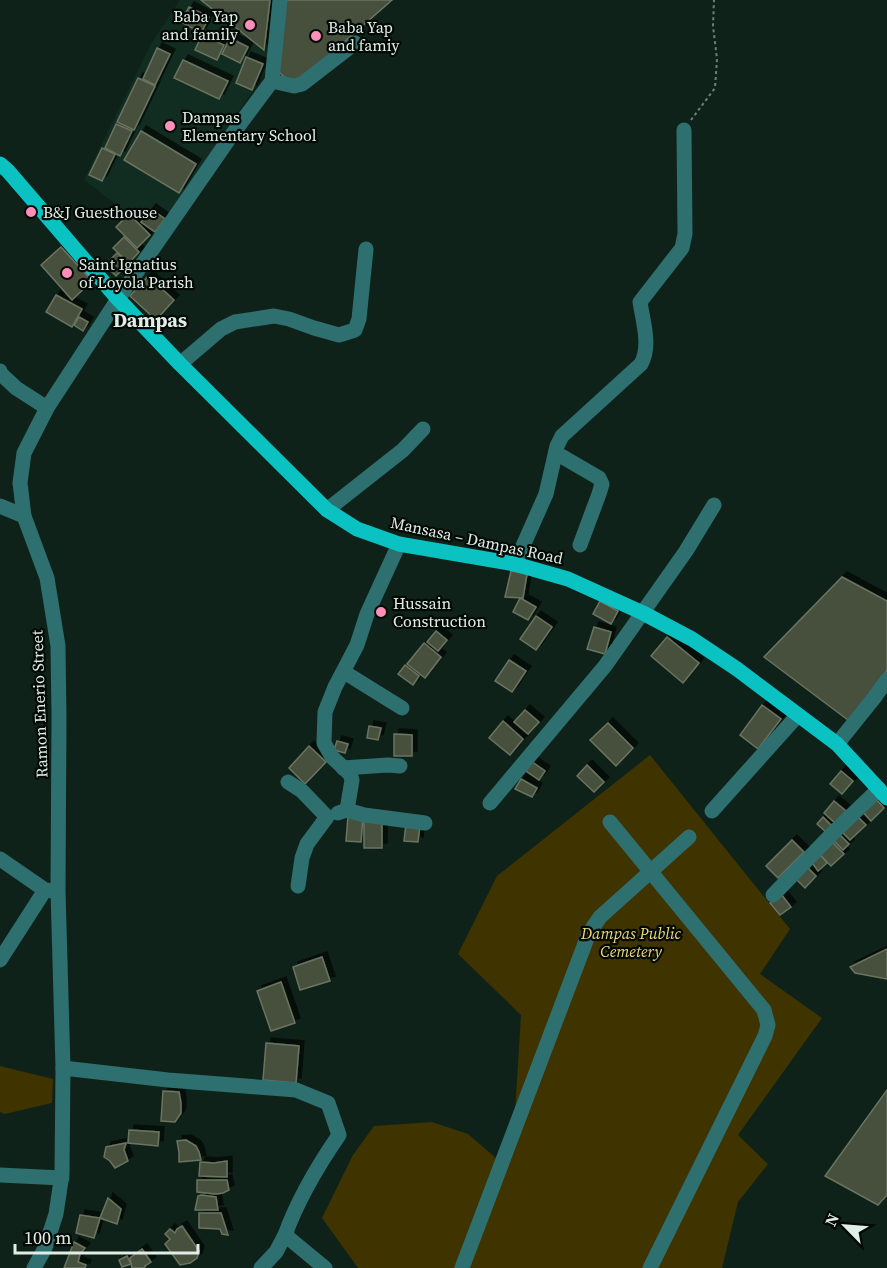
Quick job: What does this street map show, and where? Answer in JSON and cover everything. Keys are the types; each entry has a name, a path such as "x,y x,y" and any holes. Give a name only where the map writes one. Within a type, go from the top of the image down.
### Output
{"main road":[{"name":"Mansasa – Dampas Road","path":"3,171 180,364 327,510 357,528 399,544 515,564 568,579 643,613 692,639 719,657 837,744 883,793"}],"street":[{"path":"280,0 272,81 294,86 302,84 355,43"},
{"name":"Ramon Enerio Street","path":"34,1268 45,1248 56,1214 62,1178 63,1068 52,890 59,718 58,646 47,578 24,516 20,483 24,453 47,408 118,299 272,81"},
{"path":"515,564 546,494 557,446 562,436 641,364 644,358 646,344 640,302 682,248 685,234 684,130"},
{"path":"180,364 221,329 235,322 274,316 339,335 355,330 359,319 366,249"},
{"path":"0,371 15,388 47,408"},
{"path":"327,510 403,450 423,429"},
{"path":"556,453 599,478 602,484 580,545"},
{"path":"0,506 24,516"},
{"path":"490,803 605,666 686,551 714,506"},
{"path":"347,810 352,780 350,774 332,757 324,743 326,712 399,544"},
{"path":"344,672 402,708"},
{"path":"837,744 887,680"},
{"path":"712,812 798,715"},
{"path":"343,768 400,766"},
{"path":"288,782 302,791 327,817"},
{"path":"773,895 835,831 883,793"},
{"path":"298,886 302,858 307,844 327,817 347,810 364,815 425,823"},
{"path":"610,822 764,1010 768,1025 765,1036 650,1268"},
{"path":"468,1266 589,933 600,917 689,837"},
{"path":"0,859 52,890 0,960"},
{"path":"63,1068 168,1080 296,1090 328,1102 339,1136 318,1165 276,1252 261,1268"},
{"path":"0,1175 62,1178"},
{"path":"285,1235 325,1268"}],"path":[{"path":"684,130 715,88 717,59 713,26 714,0"}],"shaded area":[{"name":"Dampas Elementary School","path":"180,0 201,0 268,53 265,72 156,235 84,180 151,44"}],"green space":[{"name":"Dampas Public Cemetery","path":"650,755 790,929 760,974 822,1018 738,1135 768,1164 738,1202 722,1268 358,1268 322,1218 353,1155 374,1126 432,1122 468,1134 497,1159 514,1129 521,1015 458,954 497,876"},
{"path":"0,1066 53,1079 52,1103 5,1114 0,1112"}],"building":[{"name":"Baba Yap and family","path":"201,0 270,0 264,50"},
{"name":"Baba Yap and famiy","path":"284,0 392,0 294,86 279,72"},
{"path":"189,7 209,17 201,33 181,22"},
{"path":"202,35 224,45 217,60 195,50"},
{"path":"230,38 248,47 240,63 222,54"},
{"path":"157,48 170,54 155,85 143,79"},
{"path":"246,57 263,64 252,90 236,83"},
{"path":"183,60 228,81 219,99 174,78"},
{"path":"138,78 155,86 134,130 117,122"},
{"path":"116,124 132,131 120,156 105,148"},
{"path":"141,131 196,164 179,193 124,160"},
{"path":"102,148 115,154 102,181 89,175"},
{"path":"151,209 165,219 155,232 141,222"},
{"path":"129,214 150,235 137,248 116,227"},
{"path":"124,237 139,252 129,263 113,248"},
{"name":"Saint Ignatius of Loyola Parish","path":"61,247 92,281 72,300 41,265"},
{"path":"117,253 128,264 116,276 105,265"},
{"path":"148,276 174,300 156,320 130,296"},
{"path":"56,295 82,309 72,327 46,312"},
{"path":"79,317 88,322 83,331 74,325"},
{"path":"511,571 527,574 523,598 505,597"},
{"path":"842,577 887,601 887,670 852,723 764,657"},
{"path":"520,598 536,607 528,620 513,612"},
{"path":"600,601 618,611 611,624 593,614"},
{"path":"536,616 552,627 536,650 520,639"},
{"path":"594,627 611,632 605,654 587,649"},
{"path":"436,631 447,640 438,651 427,642"},
{"path":"667,637 699,663 683,683 651,656"},
{"path":"424,643 441,657 425,678 407,664"},
{"path":"509,660 526,671 512,692 495,681"},
{"path":"405,665 419,676 413,685 398,674"},
{"path":"762,705 781,719 758,749 740,735"},
{"path":"525,710 539,722 528,734 514,722"},
{"path":"503,721 523,739 510,755 489,738"},
{"path":"608,723 633,748 616,766 590,740"},
{"path":"369,726 381,728 378,740 367,738"},
{"path":"394,734 412,735 412,756 394,756"},
{"path":"337,741 348,744 345,753 334,750"},
{"path":"309,746 326,762 305,784 289,768"},
{"path":"532,762 545,771 539,780 526,771"},
{"path":"587,765 604,782 594,792 577,776"},
{"path":"841,771 853,781 842,794 830,784"},
{"path":"521,779 537,788 532,797 515,789"},
{"path":"874,797 884,808 871,821 861,810"},
{"path":"834,801 846,811 835,823 824,813"},
{"path":"856,815 866,825 850,840 840,830"},
{"path":"348,816 363,817 361,842 346,841"},
{"path":"823,817 832,826 826,832 817,824"},
{"path":"364,821 382,821 382,848 364,848"},
{"path":"406,824 420,825 418,842 404,841"},
{"path":"839,834 849,844 843,850 833,840"},
{"path":"829,839 844,854 831,866 817,852"},
{"path":"792,840 804,852 778,878 766,866"},
{"path":"819,853 827,863 818,871 810,860"},
{"path":"807,867 816,876 805,888 796,879"},
{"path":"781,894 791,907 780,915 770,903"},
{"path":"887,949 887,979 855,973 850,967"},
{"path":"322,957 330,981 300,990 293,967"},
{"path":"281,982 295,1023 271,1031 257,991"},
{"path":"266,1043 299,1046 296,1083 263,1080"},
{"path":"887,1090 887,1195 878,1205 825,1176"},
{"path":"163,1091 179,1092 181,1113 175,1122 161,1121"},
{"path":"129,1130 159,1132 158,1146 128,1143"},
{"path":"186,1140 196,1146 201,1160 179,1162 177,1141"},
{"path":"126,1143 124,1150 128,1161 115,1168 104,1157 106,1147"},
{"path":"227,1161 227,1177 199,1176 200,1162"},
{"path":"197,1180 227,1180 229,1190 216,1194 197,1192"},
{"path":"198,1196 216,1197 218,1210 195,1210"},
{"path":"108,1198 121,1209 117,1224 100,1218"},
{"path":"199,1213 221,1213 228,1235 222,1234 220,1229 199,1228"},
{"path":"80,1215 100,1218 94,1238 76,1233"},
{"path":"182,1226 199,1251 197,1258 190,1263 180,1265 165,1244 170,1239 165,1234 170,1229 175,1233"},
{"path":"74,1242 85,1248 78,1262 86,1265 85,1268 64,1268"},
{"path":"142,1249 151,1262 145,1268 132,1268 130,1258"},
{"path":"127,1256 131,1264 122,1267 119,1260"}],"place":[{"name":"Baba Yap and family","path":"250,25"},
{"name":"Baba Yap and famiy","path":"316,36"},
{"name":"Dampas Elementary School","path":"170,126"},
{"name":"B&J Guesthouse","path":"31,212"},
{"name":"Saint Ignatius of Loyola Parish","path":"67,273"},
{"name":"Hussain Construction","path":"381,612"}],"district":[{"name":"Dampas","path":"150,320"}]}
